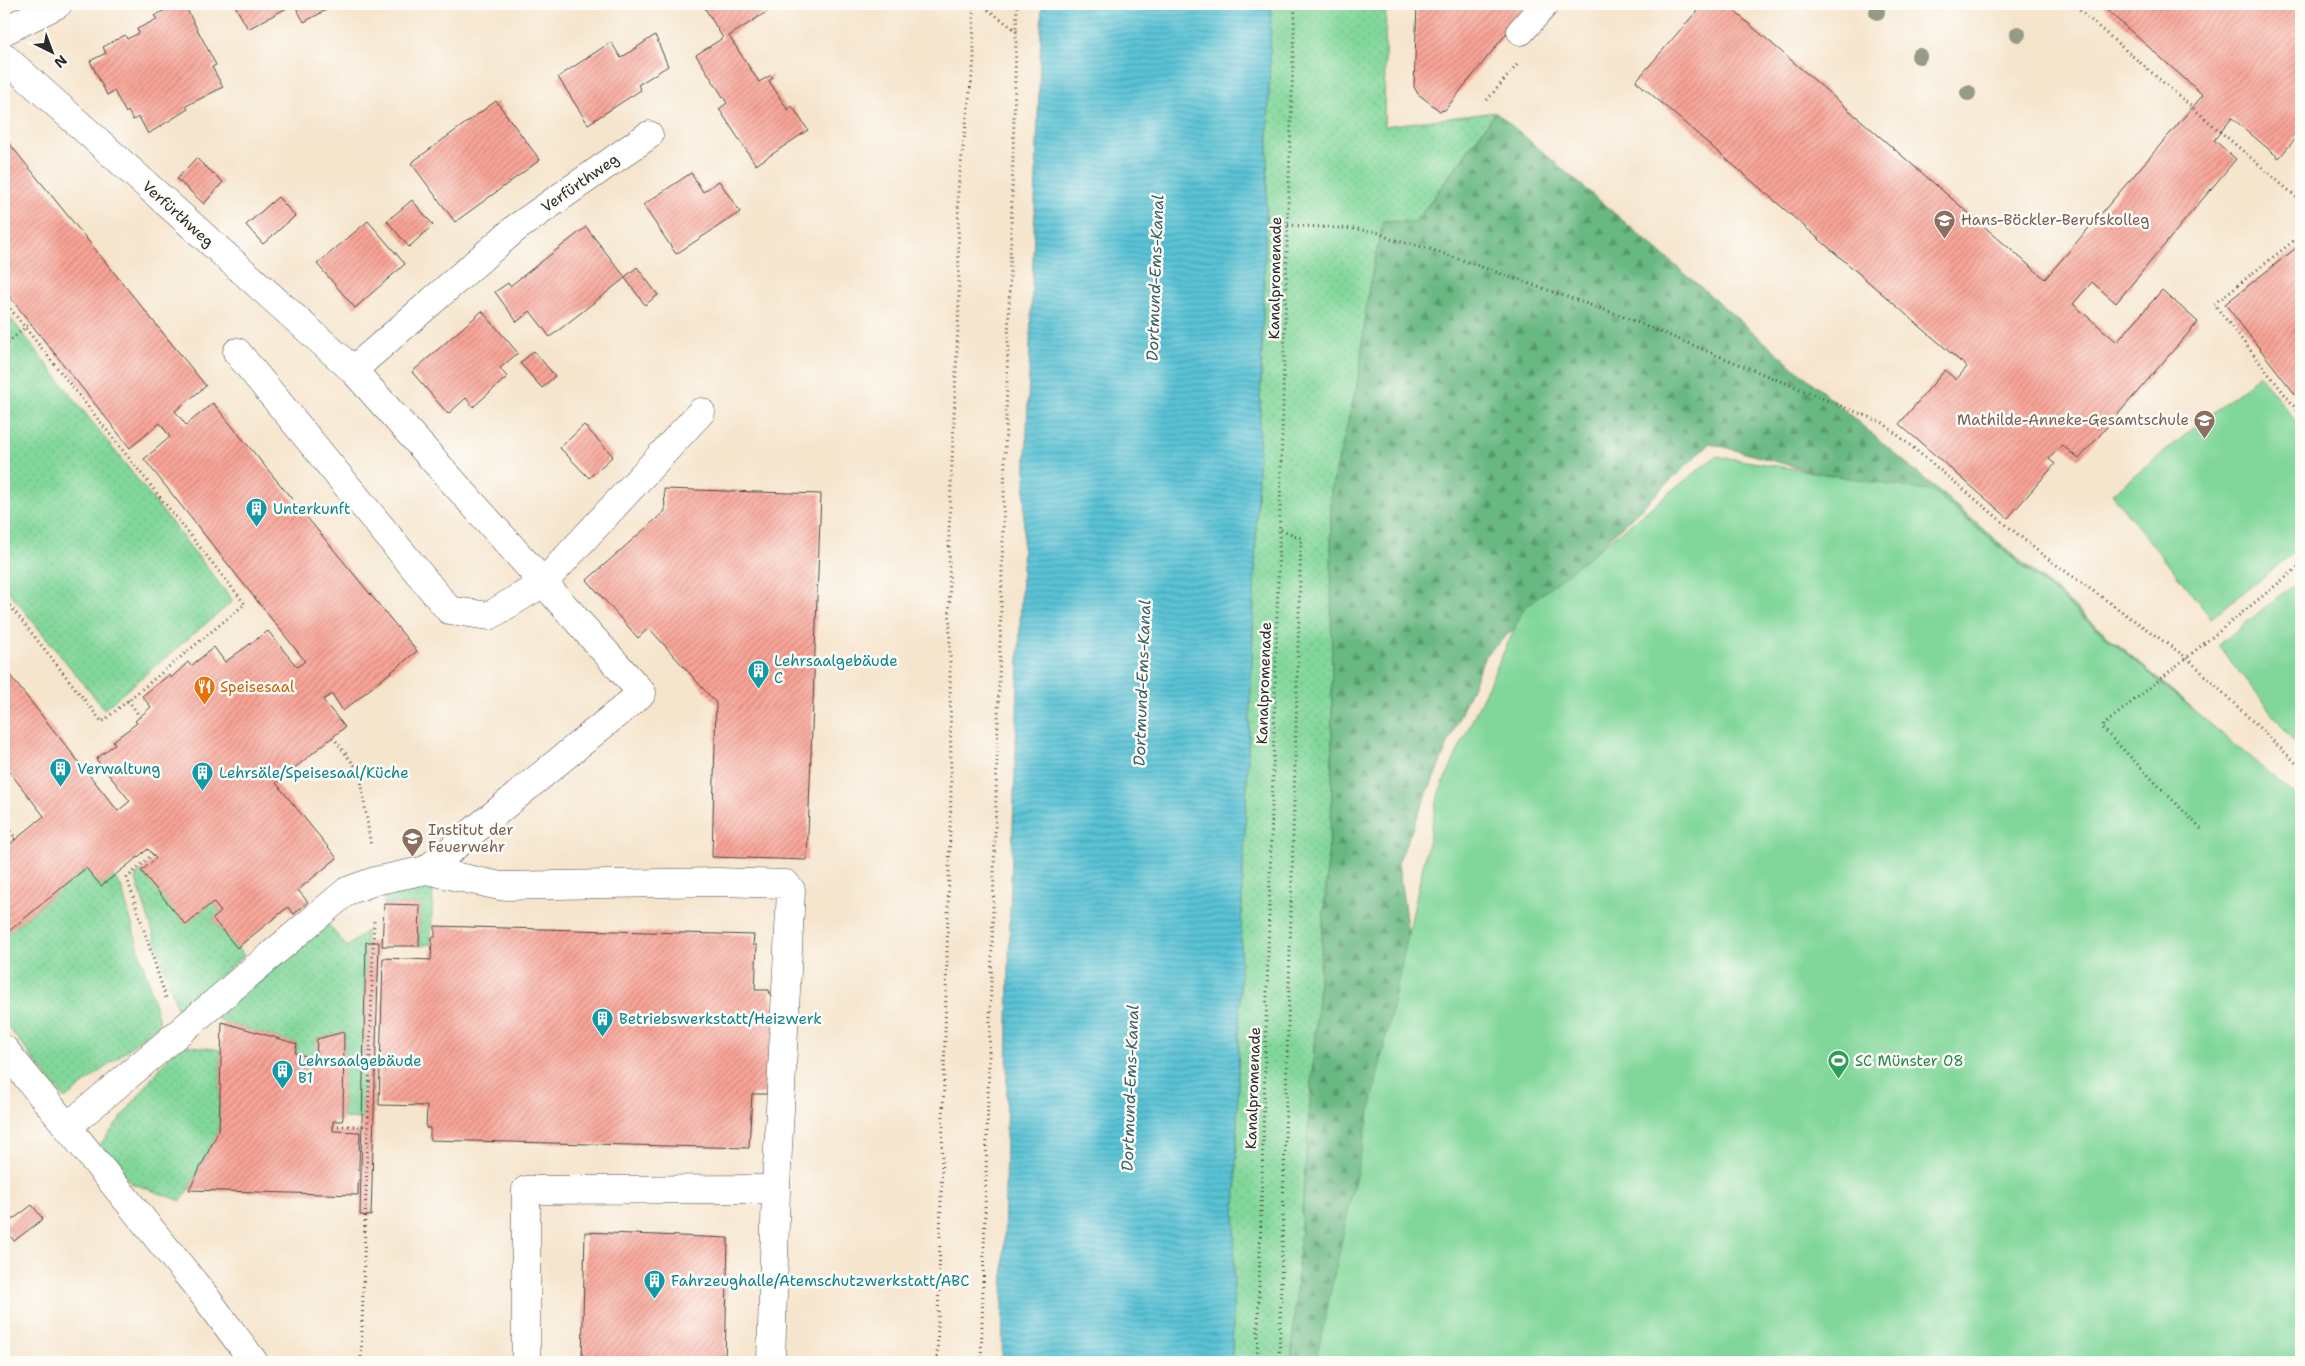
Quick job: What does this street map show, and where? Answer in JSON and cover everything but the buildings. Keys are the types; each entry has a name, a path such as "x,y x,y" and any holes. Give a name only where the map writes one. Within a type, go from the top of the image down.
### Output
{"street":[{"path":"4,31 58,4"},
{"path":"1521,31 1545,4"},
{"name":"Verfürthweg","path":"4,57 353,370 642,692 426,870"},
{"name":"Verfürthweg","path":"353,370 516,228 649,135"},
{"path":"237,352 449,610 488,616 536,575 701,412"},
{"path":"68,1127 348,891 375,881 426,870 500,886 717,882 786,884 791,890 776,1189 771,1362"},
{"path":"4,1049 204,1295 254,1362"},
{"path":"526,1362 526,1190 776,1189"}],"path":[{"path":"937,1362 951,790 949,531 959,304 958,188 974,60 973,4"},
{"path":"980,4 1017,31"},
{"path":"980,1362 1017,4"},
{"name":"Kanalpromenade","path":"1257,1362 1288,225 1296,4"},
{"path":"2072,4 2301,201"},
{"path":"1288,225 1364,231 1430,249 1619,315 1883,423 2044,556 2187,658 2301,768"},
{"path":"2301,235 2214,304 2301,415"},
{"path":"4,301 245,604 102,722 4,598"},
{"path":"4,346 30,323"},
{"path":"1279,1362 1301,538 1280,529"},
{"path":"2202,829 2101,727 2301,565"},
{"path":"128,700 140,717"},
{"path":"333,737 360,773 375,881 361,1362"},
{"path":"4,823 16,839 4,837"},
{"path":"153,854 127,878 178,1034"},
{"path":"333,1126 367,1126"}],"green space":[{"path":"1271,4 1386,4 1384,126 1496,112 1415,222 1383,221 1368,293 1359,376 1331,491 1332,804 1291,1362 1232,1362 1242,897 1252,662"},
{"path":"1496,112 2191,707 1809,471 1710,443 1485,656 1398,863 1421,1022 1320,1362 1291,1362 1332,804 1331,491 1359,376 1368,293 1383,221 1416,222"},
{"path":"4,310 233,601 104,709 4,586"},
{"path":"2260,375 2301,428 2301,547 2211,618 2112,494"},
{"name":"SC Münster 08","path":"1716,456 1933,492 2301,800 2301,1362 1319,1362 1316,1360 1439,792 1524,608"},
{"path":"2301,579 2301,750 2218,645"},
{"path":"86,868 101,886 113,876 121,886 160,1024 65,1099 4,1022 4,935"},
{"path":"141,871 186,924 213,902 221,912 213,919 244,956 178,1011 135,876"},
{"path":"384,883 433,885 431,944 419,946 420,905 384,904"},
{"path":"327,923 347,947 366,931 363,1119 343,1118 344,1032 317,1039 316,1059 295,1053 297,1044 222,1022 217,1017"},
{"path":"179,1044 221,1050 219,1130 189,1190 181,1201 131,1183 99,1146"}],"water":[{"name":"Dortmund-Ems-Kanal","path":"1042,4 1271,4 1252,662 1242,897 1232,1362 1002,1362 1010,910"}],"place":[{"name":"Hans-Böckler-Berufskolleg","path":"1945,239"},
{"name":"Mathilde-Anneke-Gesamtschule","path":"2205,439"},
{"name":"Unterkunft","path":"257,528"},
{"name":"Lehrsaalgebäude C","path":"758,689"},
{"name":"Speisesaal","path":"204,706"},
{"name":"Verwaltung","path":"61,788"},
{"name":"Lehrsäle/Speisesaal/Küche","path":"203,792"},
{"name":"Institut der Feuerwehr","path":"412,858"},
{"name":"Betriebswerkstatt/Heizwerk","path":"603,1038"},
{"name":"SC Münster 08","path":"1839,1080"},
{"name":"Lehrsaalgebäude B1","path":"282,1089"},
{"name":"Fahrzeughalle/Atemschutzwerkstatt/ABC","path":"655,1300"}]}
